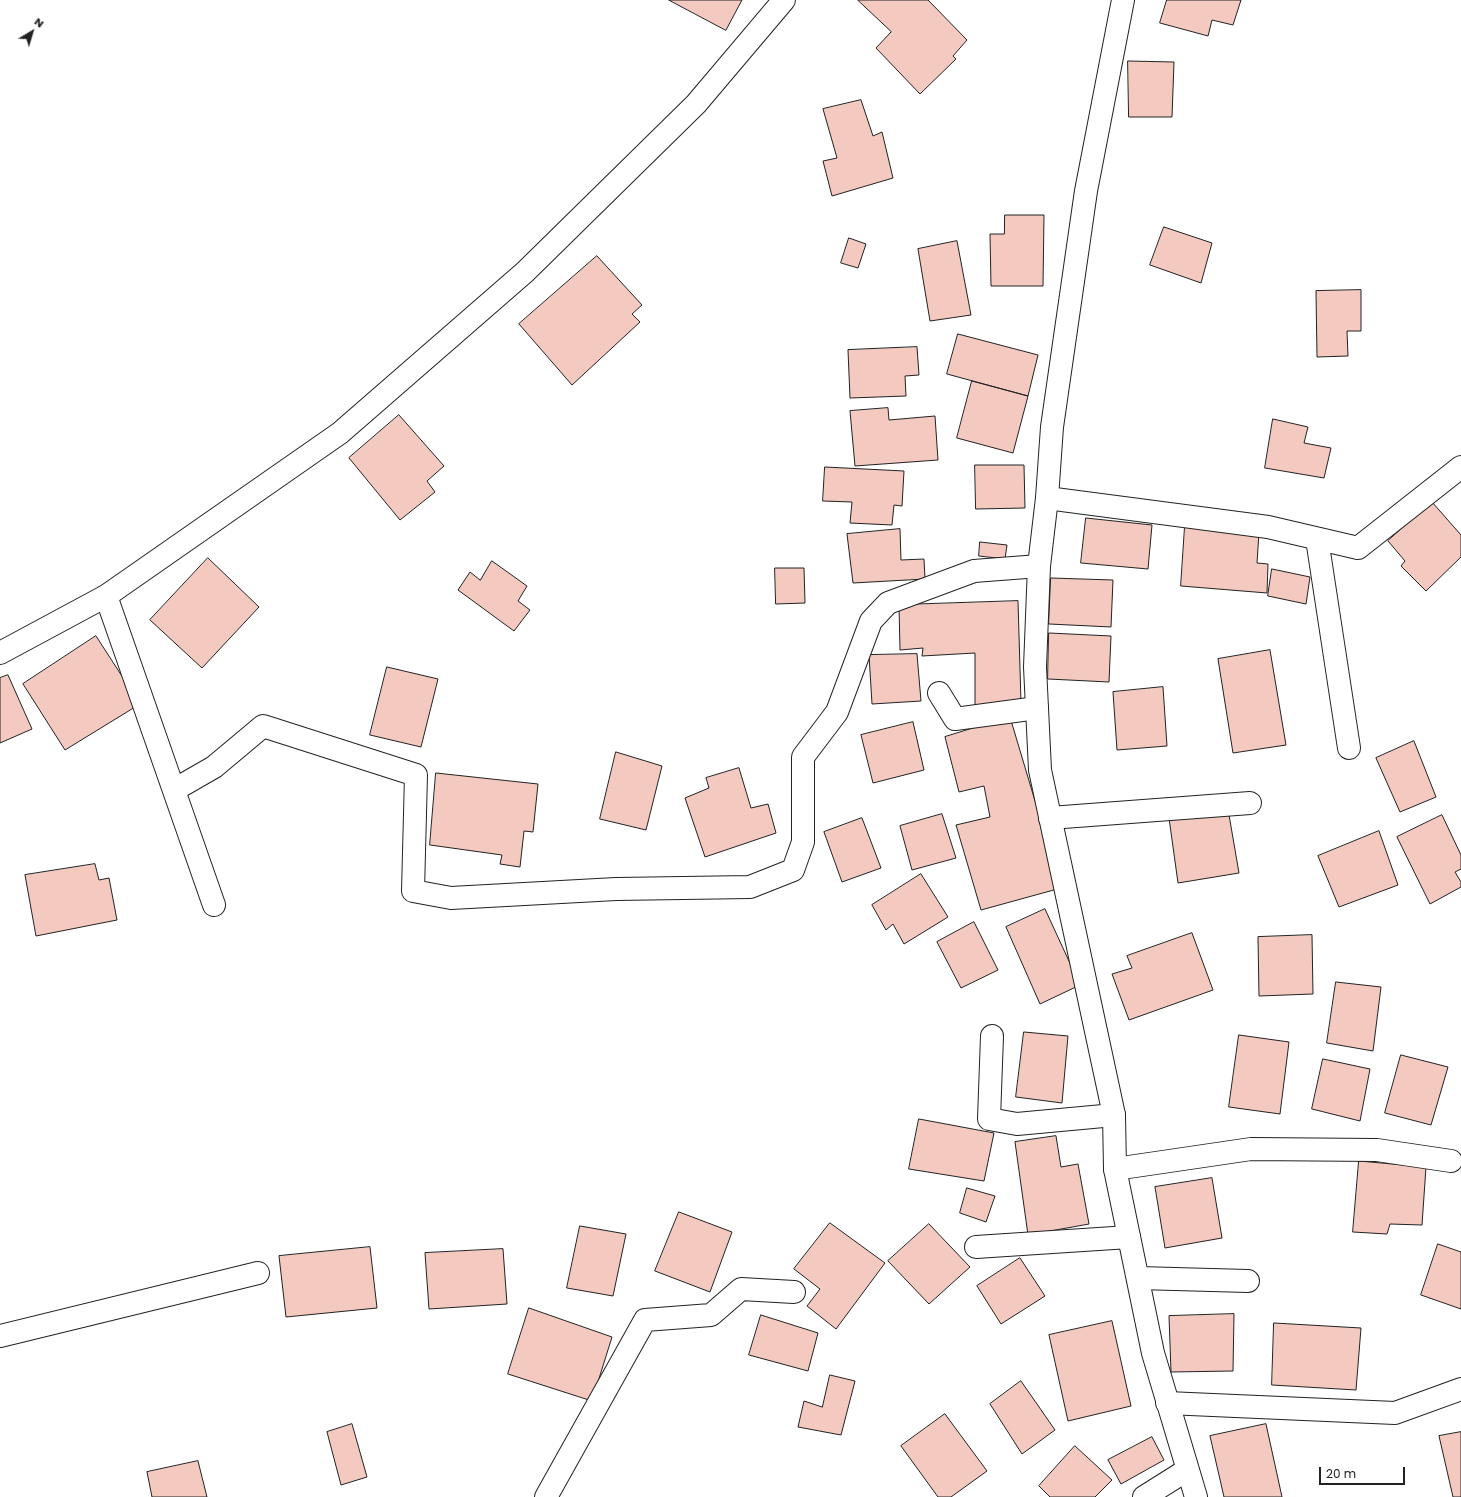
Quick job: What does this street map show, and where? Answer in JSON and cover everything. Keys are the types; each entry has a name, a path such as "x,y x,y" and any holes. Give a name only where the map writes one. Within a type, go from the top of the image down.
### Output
{"street":[{"path":"0,653 106,596 340,433 519,277 696,104 784,0"},
{"path":"1123,0 1086,191 1052,428 1047,498 1039,566 1035,667 1040,770 1114,1115 1115,1169 1153,1353 1196,1497"},
{"path":"1047,498 1268,527 1358,548 1461,468"},
{"path":"1317,539 1350,748"},
{"path":"174,790 214,767 263,726 416,775 413,891 450,898 616,889 750,887 793,870 803,842 803,757 837,712 871,621 888,603 974,571 1039,566"},
{"path":"106,596 214,905"},
{"path":"939,693 955,719 1037,708"},
{"path":"1050,818 1250,803"},
{"path":"992,1036 989,1119 1017,1124 1114,1115"},
{"path":"1115,1169 1251,1149 1377,1150 1451,1161"},
{"path":"976,1247 1129,1237"},
{"path":"0,1336 258,1273"},
{"path":"1138,1278 1248,1281"},
{"path":"546,1497 645,1320 712,1314 742,1289 794,1292"},
{"path":"1167,1404 1395,1413 1461,1389"},
{"path":"1144,1497 1187,1470"}],"building":[{"path":"669,0 742,0 726,30"},
{"path":"858,0 928,0 967,40 953,56 956,59 920,94 876,48 891,32"},
{"path":"1167,0 1241,0 1233,25 1212,20 1208,36 1160,23"},
{"path":"1128,61 1174,62 1172,117 1129,117"},
{"path":"861,100 873,136 882,132 893,178 832,196 823,161 837,158 823,109"},
{"path":"1005,215 1044,215 1043,286 991,286 990,234 1004,234"},
{"path":"1164,227 1212,243 1201,283 1150,265"},
{"path":"849,238 866,244 858,268 841,263"},
{"path":"957,241 971,315 930,321 918,249"},
{"path":"597,256 642,305 632,314 640,322 572,385 519,324"},
{"path":"1361,290 1361,331 1347,331 1348,356 1317,357 1316,291"},
{"path":"958,334 1038,355 1028,396 947,374"},
{"path":"917,347 919,375 905,376 906,396 850,398 848,350"},
{"path":"972,381 1028,396 1013,453 957,438"},
{"path":"888,408 889,420 935,416 938,460 855,466 850,411"},
{"path":"399,415 444,466 427,481 435,492 400,520 349,458"},
{"path":"1273,419 1308,427 1304,443 1331,448 1324,478 1265,468"},
{"path":"975,465 1024,465 1025,508 976,509"},
{"path":"825,467 904,471 902,506 894,505 892,525 850,523 852,502 823,501"},
{"path":"1432,502 1461,535 1461,557 1426,591 1401,566 1405,561 1388,541"},
{"path":"1086,518 1152,525 1148,569 1081,563"},
{"path":"1185,526 1259,532 1257,563 1268,564 1267,593 1181,586"},
{"path":"900,529 901,560 924,559 925,579 853,583 847,534"},
{"path":"980,542 1007,545 1005,559 979,556"},
{"path":"208,558 259,607 202,668 150,620"},
{"path":"492,561 527,586 518,601 530,610 514,631 458,590 470,572 480,580"},
{"path":"775,568 804,568 805,603 776,604"},
{"path":"1272,569 1310,577 1306,604 1268,596"},
{"path":"1051,578 1113,580 1111,627 1049,624"},
{"path":"1018,601 1021,703 975,705 975,653 922,656 923,648 900,650 899,605"},
{"path":"1049,633 1111,636 1109,682 1048,679"},
{"path":"96,636 140,704 65,750 23,684"},
{"path":"1270,650 1286,745 1233,753 1218,659"},
{"path":"917,654 921,701 872,704 869,655"},
{"path":"387,667 438,679 421,747 370,735"},
{"path":"8,675 32,729 0,743 0,678"},
{"path":"1163,687 1167,746 1117,750 1113,692"},
{"path":"1010,717 1061,888 981,910 956,825 990,817 984,786 959,792 945,737"},
{"path":"913,722 924,770 873,783 861,735"},
{"path":"1414,741 1436,797 1400,812 1376,758"},
{"path":"616,752 662,766 646,830 600,819"},
{"path":"739,768 751,808 768,804 776,833 705,857 685,798 709,788 706,778"},
{"path":"436,773 538,784 533,832 524,831 520,867 500,864 502,855 430,845"},
{"path":"1228,809 1239,873 1178,883 1169,818"},
{"path":"942,814 956,858 912,870 900,826"},
{"path":"1442,815 1461,855 1461,869 1455,872 1461,882 1461,887 1430,904 1397,837"},
{"path":"862,818 881,868 842,882 824,832"},
{"path":"1379,831 1398,885 1339,907 1318,856"},
{"path":"95,864 99,880 109,878 117,920 36,936 25,875"},
{"path":"921,874 948,917 904,944 893,924 886,930 872,905"},
{"path":"1045,909 1080,985 1040,1004 1006,927"},
{"path":"974,922 998,970 961,988 937,942"},
{"path":"1192,933 1213,990 1129,1020 1112,974 1132,968 1127,956"},
{"path":"1312,935 1313,994 1259,996 1258,937"},
{"path":"1336,982 1381,987 1373,1051 1327,1043"},
{"path":"1024,1032 1068,1036 1062,1103 1016,1097"},
{"path":"1239,1035 1289,1042 1280,1114 1229,1107"},
{"path":"1401,1055 1448,1067 1431,1125 1385,1113"},
{"path":"1323,1059 1370,1069 1360,1121 1312,1109"},
{"path":"919,1119 994,1133 984,1181 909,1169"},
{"path":"1056,1136 1061,1167 1078,1164 1089,1224 1028,1235 1015,1142"},
{"path":"1359,1161 1426,1167 1422,1225 1390,1224 1387,1234 1353,1232"},
{"path":"1212,1178 1222,1238 1165,1248 1155,1187"},
{"path":"967,1188 995,1196 986,1222 960,1213"},
{"path":"679,1212 732,1232 710,1292 655,1271"},
{"path":"830,1223 885,1263 836,1329 807,1306 820,1289 794,1269"},
{"path":"929,1224 970,1267 929,1304 888,1261"},
{"path":"580,1226 626,1234 613,1296 567,1288"},
{"path":"1438,1244 1461,1252 1461,1309 1421,1295"},
{"path":"370,1247 377,1308 286,1317 279,1256"},
{"path":"503,1249 507,1304 429,1309 425,1253"},
{"path":"1020,1258 1045,1296 1001,1324 977,1286"},
{"path":"529,1308 612,1337 592,1401 508,1374"},
{"path":"1234,1314 1233,1371 1171,1372 1169,1316"},
{"path":"761,1315 818,1333 808,1371 749,1355"},
{"path":"1112,1321 1131,1406 1068,1421 1049,1335"},
{"path":"1274,1323 1361,1328 1356,1390 1272,1385"},
{"path":"830,1375 855,1381 841,1435 798,1427 804,1401 822,1407"},
{"path":"1021,1381 1055,1430 1022,1454 990,1404"},
{"path":"945,1414 987,1471 951,1497 938,1497 901,1446"},
{"path":"352,1424 367,1477 341,1485 327,1432"},
{"path":"1266,1424 1282,1497 1224,1497 1210,1436"},
{"path":"1461,1432 1461,1497 1453,1497 1439,1436"},
{"path":"1152,1437 1164,1460 1121,1484 1108,1460"},
{"path":"1075,1446 1112,1480 1095,1497 1050,1497 1039,1486"},
{"path":"198,1461 207,1497 152,1497 147,1472"}]}
